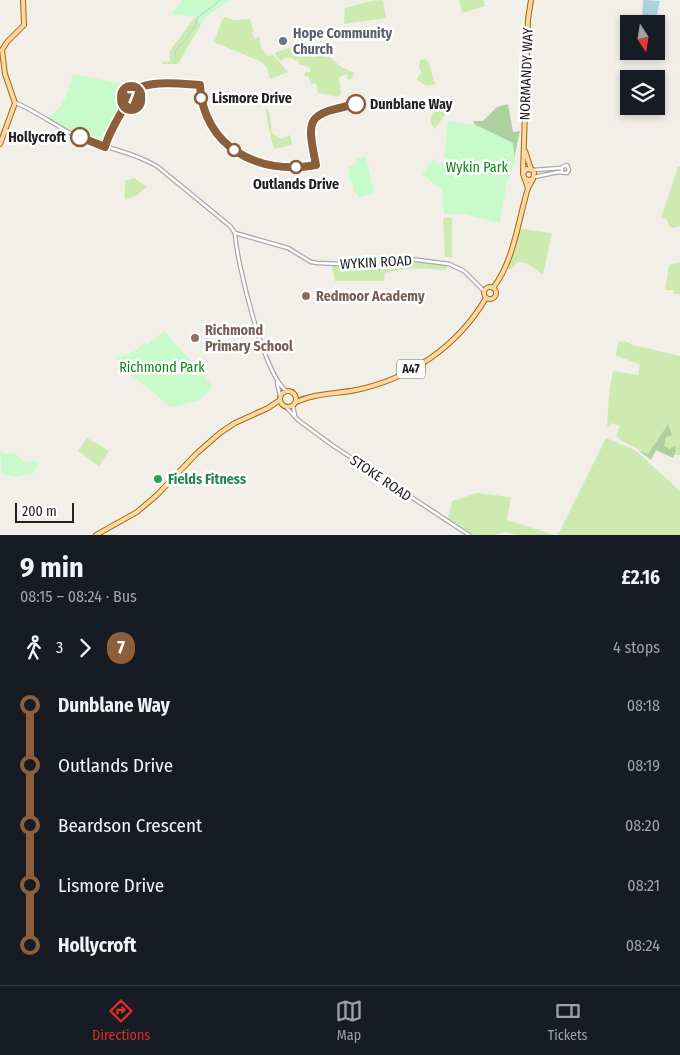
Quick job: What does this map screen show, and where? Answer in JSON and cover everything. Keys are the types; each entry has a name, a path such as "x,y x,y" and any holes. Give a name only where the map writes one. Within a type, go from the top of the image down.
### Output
{"main road":[{"path":"0,144 14,103 3,65 2,46 24,25 23,0"},
{"name":"NORMANDY WAY","path":"523,172 528,19 531,0"},
{"name":"NORMANDY WAY","path":"524,149 532,169"},
{"path":"493,288 500,278 510,253 528,188 533,178 532,169 526,169 523,172 528,188"},
{"path":"525,179 533,178"},
{"path":"489,287 493,288 496,292 494,297 491,299 486,298 484,291 489,287"},
{"name":"A47","path":"295,404 310,397 356,390 403,374 443,349 461,333 474,318 486,298"},
{"path":"96,535 119,524 142,508 197,453 220,433 235,423 268,408 287,391 296,395 295,404 285,407 268,408"},
{"name":"A47","path":"296,395 310,397"},
{"path":"280,398 285,407"}],"street":[{"path":"14,103 58,128 79,137 145,159 158,167 230,226 235,233 240,270 266,356 277,381 280,398"},
{"path":"532,169 542,171 567,165 569,169 567,174 562,172 533,178"},
{"path":"562,167 562,172"},
{"name":"WYKIN ROAD","path":"235,233 288,248 311,262 362,265 402,258 449,264 462,269 484,291"},
{"path":"277,381 287,391"},
{"path":"295,404 296,418"},
{"name":"STOKE ROAD","path":"285,407 296,418 332,445 469,535"}],"green space":[{"path":"182,0 230,0 205,17 201,24 193,16 171,15"},
{"path":"383,0 386,18 344,24 345,8"},
{"path":"459,0 483,0 485,6 462,13"},
{"path":"195,17 201,24 178,64 162,64 162,62 170,61 169,52"},
{"path":"225,17 234,20 250,19 255,39 259,36 265,53 268,56 273,55 288,72 270,79 267,68 262,62 214,42 222,20"},
{"path":"300,42 309,47 313,42 340,66 354,73 352,79 348,80 347,74 339,77 341,94 338,97 318,93 316,83 311,84 308,76 304,76 305,72 311,72 309,67 298,64 299,61 293,60 293,58 285,58 281,61 275,55 275,53"},
{"path":"425,59 429,63 435,84 426,86 417,80 419,75 422,74 419,67 420,60"},
{"path":"73,74 122,84 120,100 126,101 103,145 45,118 57,111 61,105 67,94"},
{"path":"508,104 513,132 520,131 514,159 450,122 476,126 473,121 483,121 497,107"},
{"path":"442,106 449,109 435,129 431,123 431,116 435,110"},
{"path":"266,108 269,111 272,133 281,139 290,135 292,145 274,149"},
{"name":"Wykin Park","path":"448,121 476,125 513,143 515,161 506,186 500,223 463,214 444,214 442,190 422,174 433,159 440,165 444,161"},
{"path":"366,157 374,193 359,197 357,193 354,193 354,187 347,168 357,163 356,159"},
{"path":"678,167 680,167 680,226 672,228 669,227 667,220 661,218"},
{"path":"134,178 147,187 137,195 125,200 125,181"},
{"path":"443,218 452,218 452,257 445,257"},
{"path":"521,229 552,233 543,275 531,266 521,262 517,262 512,269 508,269"},
{"path":"400,260 447,265 446,270 415,268 385,273 384,281 335,281 332,266 364,267"},
{"path":"680,262 680,294 674,294 674,290 665,290 669,265"},
{"name":"Richmond Park","path":"164,331 211,384 211,389 198,401 171,407 122,367 116,358 135,351 144,343 147,345"},
{"path":"625,341 633,345 680,356 680,455 675,455 676,451 663,446 666,437 672,434 667,425 648,454 620,440 616,435 620,426 612,423 609,427 607,426 609,394 611,392 609,391 613,371 638,375 640,364 616,356 618,342"},
{"path":"668,424 672,435 666,437 664,446 670,449 675,445 676,451 673,458 656,450 651,460 638,450 648,454"},
{"path":"87,438 109,451 99,466 78,451"},
{"path":"606,438 635,450 680,491 680,535 558,535"},
{"path":"0,452 14,453 26,463 35,460 38,464 34,473 15,477 2,474"},
{"path":"477,493 511,497 507,520 555,535 518,535 505,532 495,535 473,535 448,519 452,501"}],"water":[{"path":"643,0 660,1 657,15 642,15"}],"waterway":[{"path":"212,7 220,0"},
{"path":"175,58 175,52 194,28 198,17 210,8"}],"bus line":[{"name":"7","path":"80,137 105,147 107,139 136,90 141,87 172,84 200,85 202,104 209,123 218,135 234,150 250,159 266,163 303,167 316,165 310,131 314,118 320,114 356,104"}],"place":[{"name":"Hope Community Church","path":"283,41"},
{"name":"Lismore Drive","path":"201,98"},
{"name":"Dunblane Way","path":"356,104"},
{"name":"Hollycroft","path":"80,137"},
{"name":"Outlands Drive","path":"296,167"},
{"name":"Redmoor Academy","path":"306,296"},
{"name":"Richmond Primary School","path":"195,338"},
{"name":"Fields Fitness","path":"158,479"}]}
